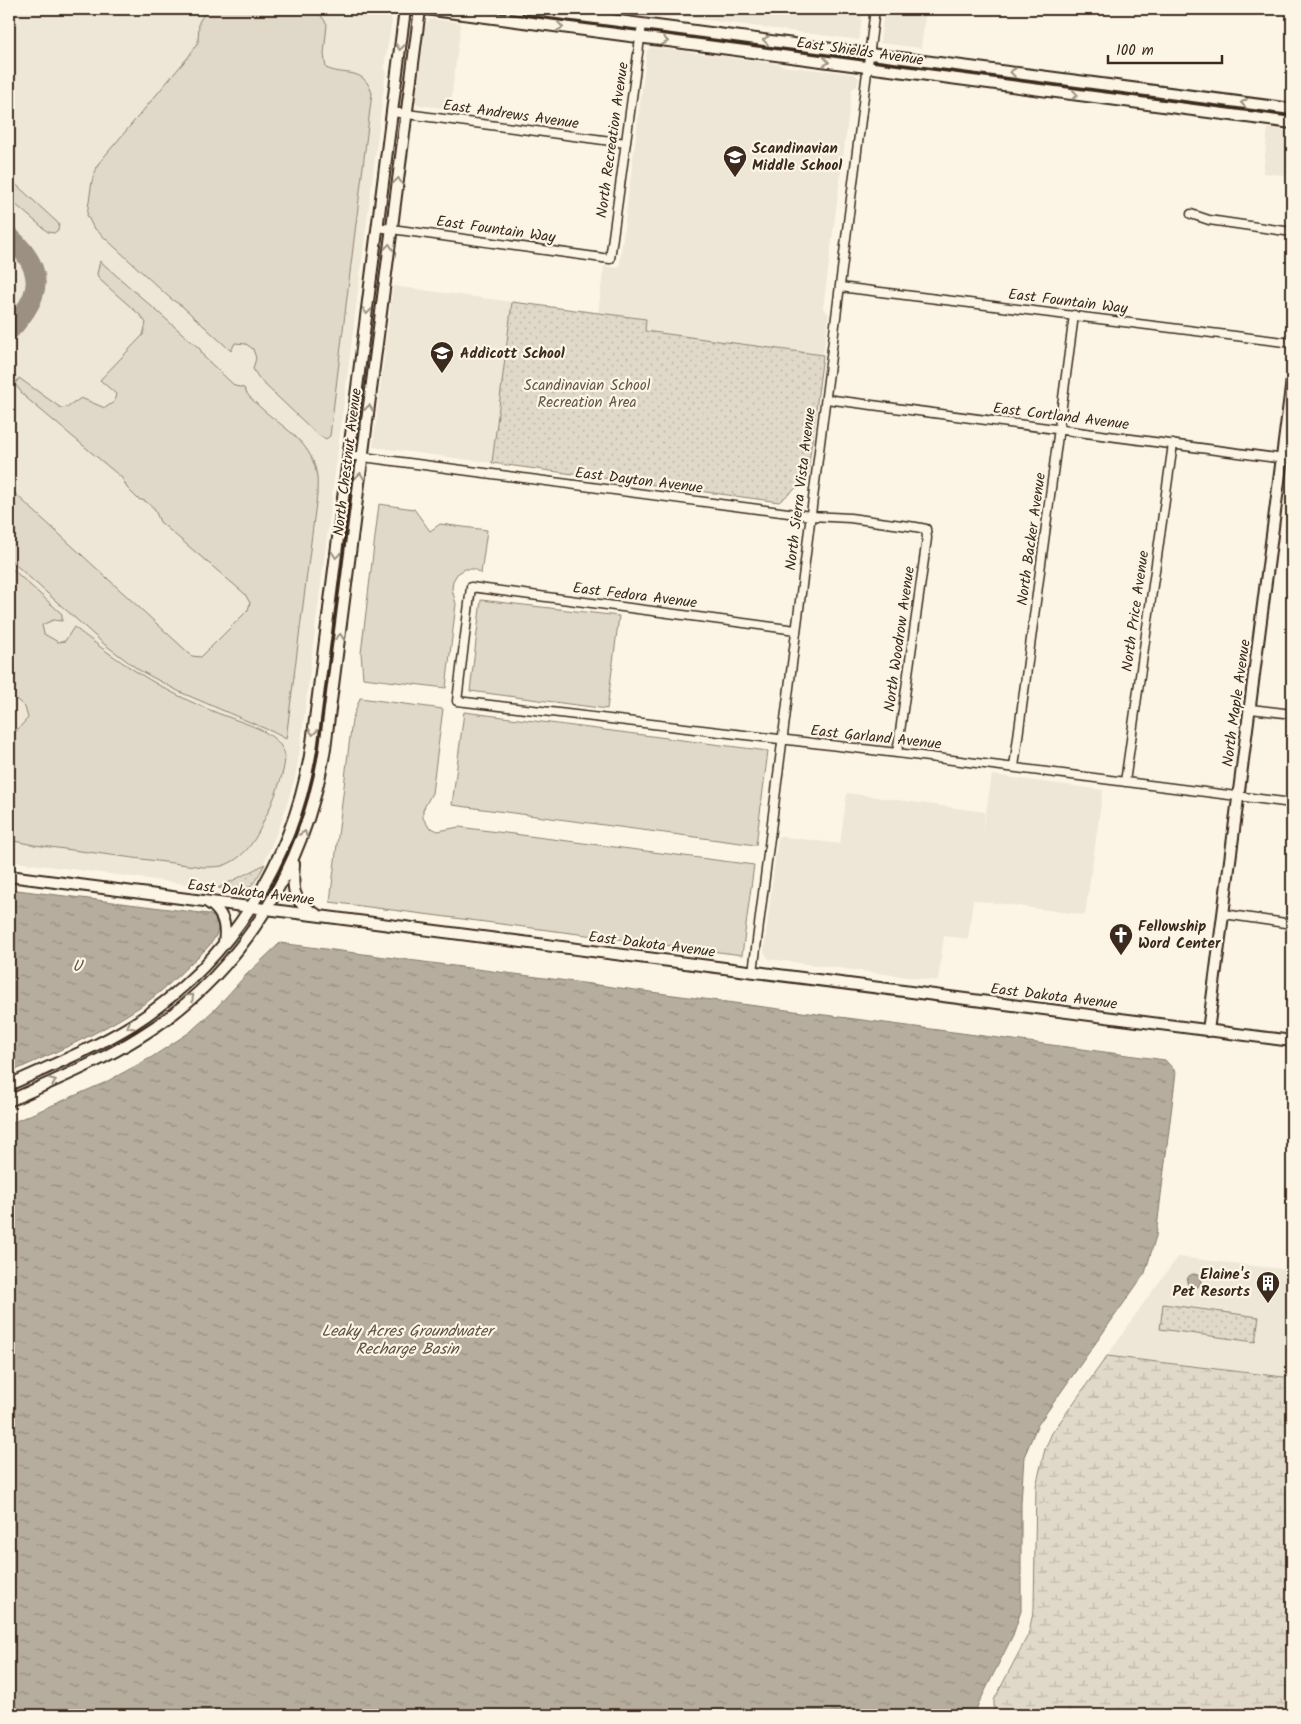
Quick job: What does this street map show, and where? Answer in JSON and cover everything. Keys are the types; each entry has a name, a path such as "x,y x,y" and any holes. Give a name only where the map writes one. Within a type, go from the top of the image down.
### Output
{"main road":[{"name":"North Chestnut Avenue","path":"9,1085 101,1042 132,1025 158,1007 200,970 224,944 252,907 277,862 300,803 310,758 320,684 405,9"},
{"name":"North Chestnut Avenue","path":"9,1101 130,1043 157,1026 186,1003 223,967 267,909 295,857 311,815 321,773 333,686 420,9"},
{"name":"East Shields Avenue","path":"425,9 1292,123"},
{"name":"East Shields Avenue","path":"527,9 1292,109"},
{"path":"1026,88 1033,82 1085,85 1088,82"},
{"name":"North Maple Avenue","path":"1208,1031 1238,796 1288,459 1292,380"},
{"path":"320,684 333,686"},
{"path":"295,857 293,884 296,896 300,902 320,916"},
{"name":"East Dakota Avenue","path":"9,876 1292,1041"},
{"path":"204,901 220,912 225,922 224,944"}],"street":[{"name":"North Sierra Vista Avenue","path":"753,972 875,9"},
{"name":"North Recreation Avenue","path":"610,259 642,24"},
{"name":"East Andrews Avenue","path":"392,112 626,143"},
{"path":"1191,214 1209,220 1292,232"},
{"name":"East Fountain Way","path":"377,228 610,259"},
{"name":"East Fountain Way","path":"840,287 1292,344"},
{"name":"North Backer Avenue","path":"1014,767 1074,315"},
{"name":"East Cortland Avenue","path":"826,398 1288,459"},
{"name":"North Price Avenue","path":"1125,782 1173,444"},
{"name":"East Dayton Avenue","path":"348,455 811,516 850,518 916,526 926,529"},
{"name":"North Woodrow Avenue","path":"897,753 927,538 926,529"},
{"name":"East Fedora Avenue","path":"457,701 471,587 796,630"},
{"name":"East Garland Avenue","path":"457,701 1014,767 1292,803"},
{"path":"1251,709 1292,714"},
{"path":"1224,914 1292,924"}],"shaded area":[{"path":"9,9 338,9 388,14 392,20 384,68 386,71 295,778 282,820 264,863 217,888 9,861"},
{"path":"622,9 863,9 859,40"},
{"path":"884,9 926,10 921,48 880,43"},
{"path":"429,20 461,23 450,109 419,105 416,102 426,24"},
{"name":"Scandinavian Middle School","path":"651,47 779,64 781,66 855,74 859,79 857,86 852,89 823,308 829,314 823,355 645,331 646,319 598,313 604,266 619,268 647,50"},
{"path":"1268,128 1292,132 1292,176 1263,173"},
{"name":"Addicott School","path":"393,286 512,302 492,463 373,447"},
{"path":"992,775 1103,790 1085,915 973,900 968,939 944,936 938,981 769,959 764,952 778,836 840,844 847,793 985,812 982,837"},
{"path":"1178,1257 1292,1270 1292,1378 1107,1356"}],"green space":[{"path":"207,9 293,9 320,14 327,24 324,54 326,68 359,76 364,79 372,93 330,436 326,439 318,435 260,380 253,369 256,358 253,349 246,344 235,343 231,351 93,227 87,215 92,181 98,164 189,56 198,42 199,22"},
{"path":"9,178 59,224 58,230 54,233 48,232 9,199"},
{"path":"100,261 200,349 204,357 235,386 244,388 254,401 294,435 313,460 317,477 317,495 286,739 180,692 139,670 104,644 9,559 9,488 192,656 201,657 248,610 250,603 245,594 160,522 154,508 145,501 138,499 127,488 122,478 24,396 15,384 19,378 61,408 68,407 81,398 105,408 114,402 116,394 100,380 143,335 146,323 141,316 99,279 97,274"},
{"name":"Scandinavian School Recreation Area","path":"512,302 646,319 645,331 823,355 807,479 779,502 492,463"},
{"path":"379,504 414,509 430,531 440,524 487,530 481,574 474,569 465,569 457,574 453,581 452,589 456,604 446,688 363,678 361,653"},
{"path":"9,566 62,614 62,621 53,620 42,625 44,634 58,642 65,641 74,627 111,655 168,690 209,710 261,730 275,739 280,745 285,758 282,776 275,796 253,841 237,859 222,866 203,867 34,845 9,840 9,739 28,718 25,707 9,693"},
{"path":"481,600 619,616 607,709 470,691"},
{"path":"360,698 443,709 432,793 423,810 423,818 429,827 438,831 459,827 754,865 742,955 330,902 352,720"},
{"path":"464,712 768,751 756,845 452,805"},
{"path":"265,864 255,881 248,888 237,890 218,888"},
{"path":"1163,1304 1259,1317 1255,1342 1160,1329"},
{"path":"1107,1356 1292,1378 1292,1715 994,1715 994,1700 1028,1635 1034,1609 1036,1486 1045,1449 1052,1433"}],"water":[{"name":"U","path":"9,889 209,914 217,919 217,932 215,938 206,949 145,1003 91,1035 9,1073"},
{"name":"Leaky Acres Groundwater Recharge Basin","path":"280,943 1165,1060 1176,1072 1156,1236 1145,1273 1037,1426 1024,1457 1021,1503 1021,1611 1013,1635 977,1707 976,1715 9,1715 9,1124 104,1083 152,1057 190,1032"},
{"path":"1191,1274 1197,1274 1201,1281 1197,1288 1191,1288 1187,1284 1187,1278"}],"taxiway":[{"path":"9,236 30,261 36,284 34,295 28,306 9,331"}],"place":[{"name":"Scandinavian Middle School","path":"735,178"},
{"name":"Addicott School","path":"442,374"},
{"name":"Fellowship Word Center","path":"1121,956"},
{"name":"Elaine's Pet Resorts","path":"1268,1304"}]}
